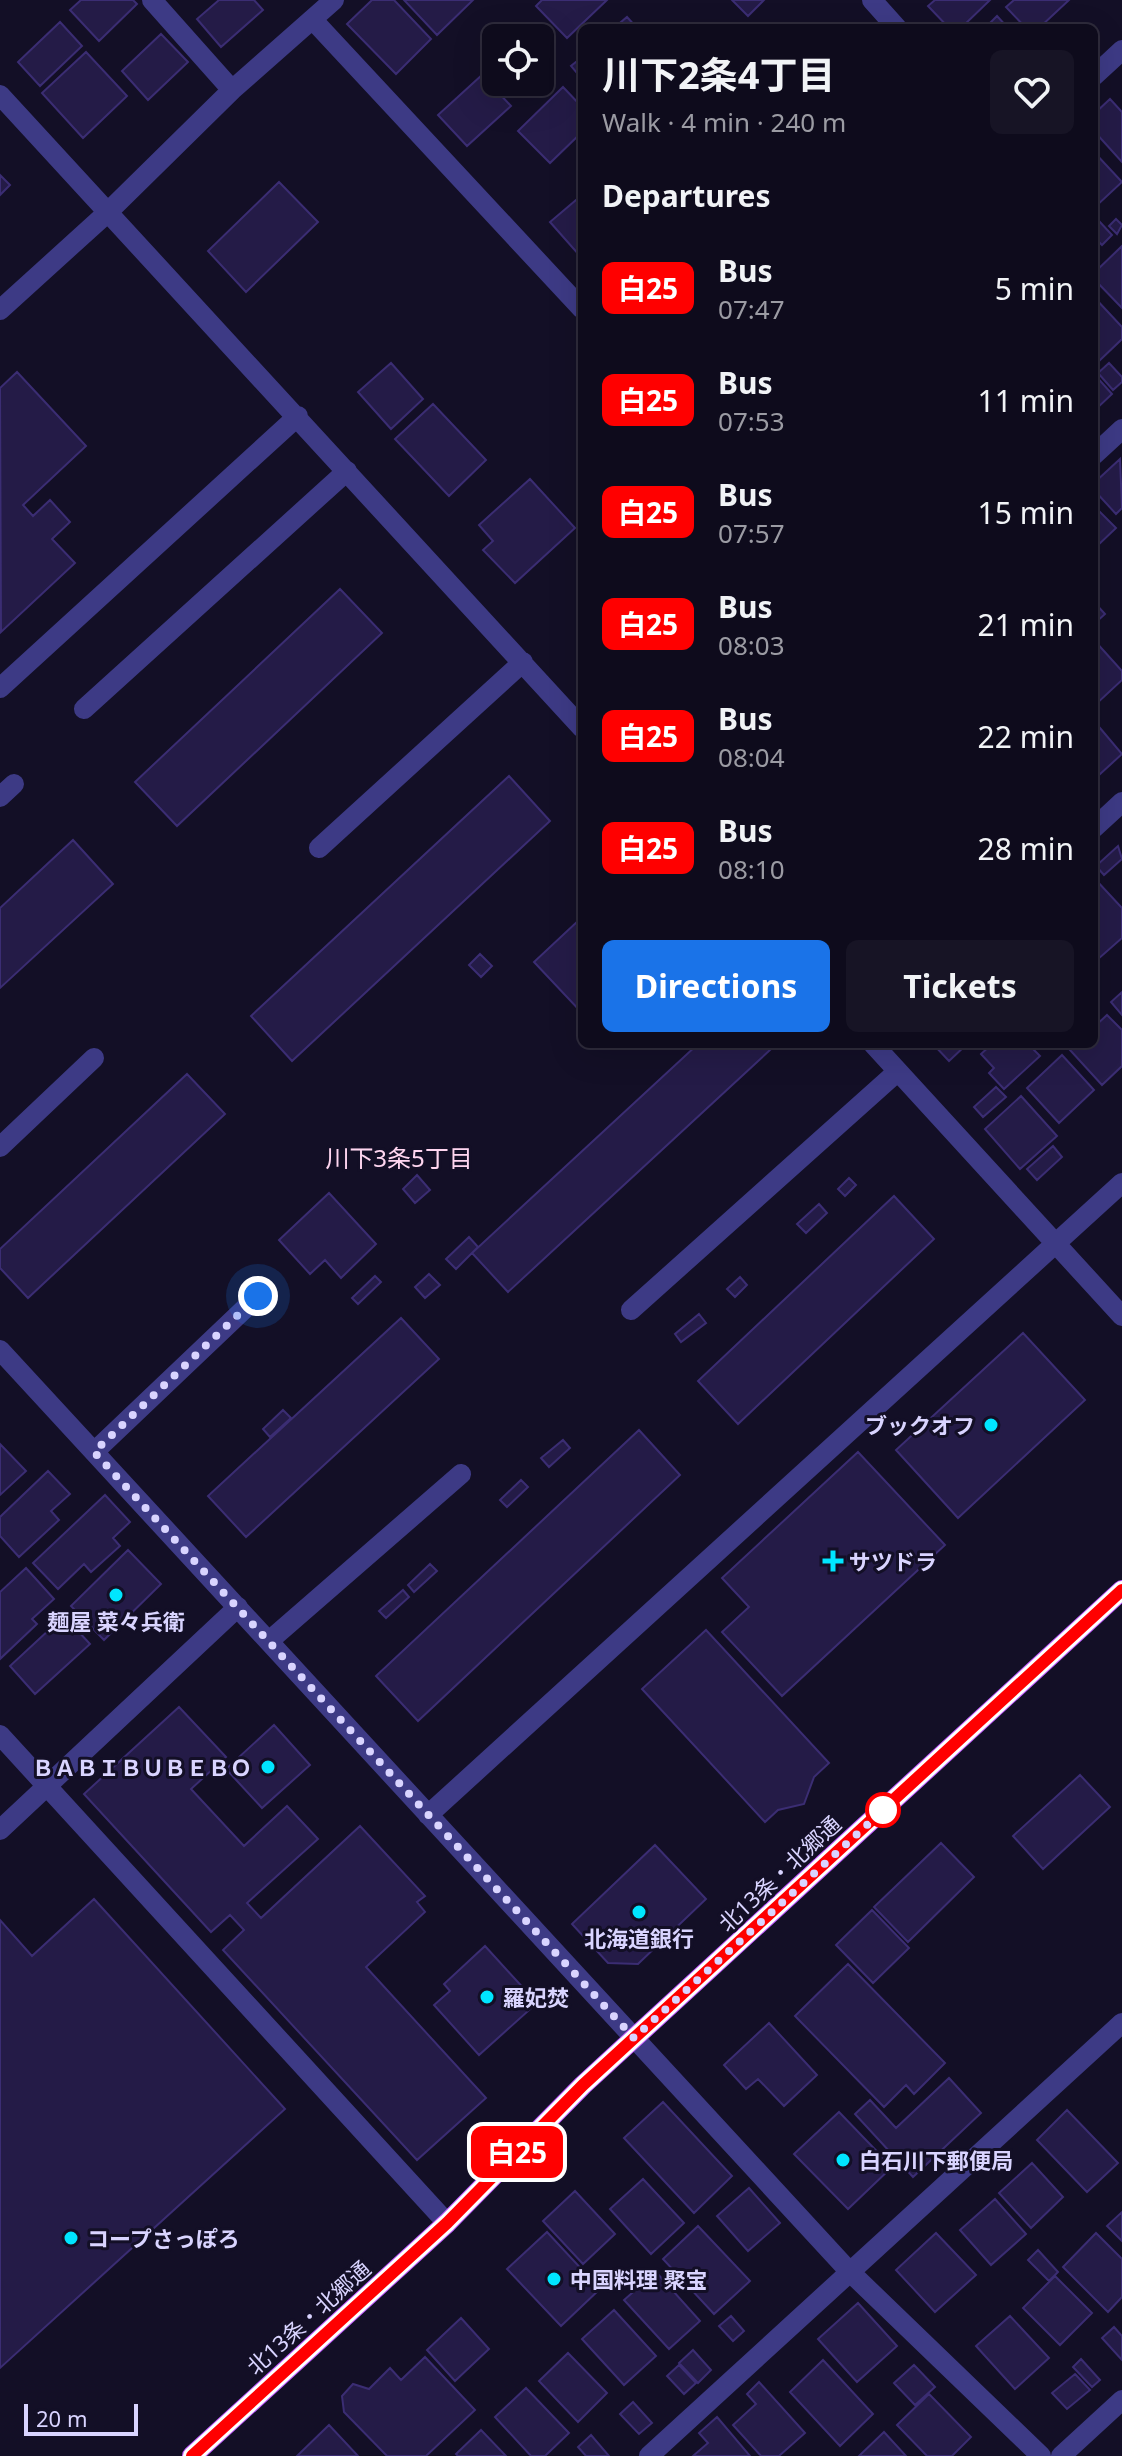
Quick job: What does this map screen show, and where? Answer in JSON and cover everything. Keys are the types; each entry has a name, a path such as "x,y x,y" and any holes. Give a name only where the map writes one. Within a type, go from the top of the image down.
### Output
{"main road":[{"name":"北13条・北郷通","path":"192,2456 447,2223 634,2038 1122,1590"}],"street":[{"path":"152,0 232,90"},
{"path":"0,310 107,213 232,90 334,0"},
{"path":"872,0 893,24"},
{"path":"313,20 578,305"},
{"path":"1098,72 1122,50"},
{"path":"0,95 578,724"},
{"path":"0,688 298,416"},
{"path":"1098,451 1122,429"},
{"path":"84,709 347,471"},
{"path":"319,848 523,662"},
{"path":"1098,824 1122,802"},
{"path":"876,1048 1122,1316"},
{"path":"0,1147 94,1058"},
{"path":"631,1310 897,1072"},
{"path":"428,1815 1122,1183"},
{"path":"94,1452 258,1296"},
{"path":"0,1350 849,2271 1041,2456"},
{"path":"269,1641 461,1474"},
{"path":"0,1830 238,1607"},
{"path":"0,1735 447,2223"},
{"path":"649,2456 1122,2023"},
{"path":"1061,2456 1122,2400"}],"building":[{"path":"81,0 133,0 137,4 99,41 70,10"},
{"path":"219,0 254,0 263,10 221,47 197,19"},
{"path":"372,0 394,0 431,39 396,74 347,24"},
{"path":"404,0 473,0 437,35"},
{"path":"542,0 607,0 578,24 567,38 536,6"},
{"path":"732,0 764,0 748,16"},
{"path":"935,0 990,0 965,24 945,24 928,6"},
{"path":"1014,0 1069,0 1043,24 1022,24 1006,7"},
{"path":"997,16 1004,24 989,24"},
{"path":"627,17 633,24 619,24"},
{"path":"60,22 82,46 40,86 18,62"},
{"path":"161,34 188,62 148,100 122,71"},
{"path":"86,52 127,96 83,138 42,93"},
{"path":"578,60 578,74 571,66"},
{"path":"482,75 482,96 502,96 511,106 467,146 438,115"},
{"path":"563,87 578,103 578,136 550,163 518,131"},
{"path":"1110,99 1122,112 1122,162 1098,135 1098,110"},
{"path":"1098,156 1122,182 1098,204"},
{"path":"0,175 10,185 0,195"},
{"path":"279,182 318,222 246,292 208,251"},
{"path":"578,198 578,254 550,222"},
{"path":"1116,219 1122,225 1117,234 1109,226"},
{"path":"1098,222 1112,235 1102,245 1098,241"},
{"path":"1122,246 1122,308 1098,283 1098,269"},
{"path":"1098,301 1122,327 1122,339 1098,362"},
{"path":"391,363 423,399 391,429 358,392"},
{"path":"1109,363 1122,377 1122,382 1113,390 1098,373"},
{"path":"17,372 86,446 23,505 33,516 50,500 70,522 52,539 75,563 1,632 0,388"},
{"path":"1098,378 1112,394 1098,407"},
{"path":"433,404 486,460 449,496 395,439"},
{"path":"1120,459 1122,508 1116,514 1098,494 1098,479"},
{"path":"530,479 575,528 515,583 483,550 493,541 479,525"},
{"path":"1098,510 1116,528 1098,545"},
{"path":"340,589 382,633 177,826 135,782"},
{"path":"1098,606 1105,614 1098,620"},
{"path":"1098,644 1122,671 1122,680 1098,702"},
{"path":"1100,728 1122,754 1099,775 1098,774"},
{"path":"509,776 550,821 292,1061 251,1016"},
{"path":"73,840 113,884 0,988 0,908"},
{"path":"1118,846 1122,859 1104,875 1098,864"},
{"path":"1098,882 1122,908 1122,938 1098,959"},
{"path":"578,921 578,1009 534,962"},
{"path":"480,954 492,966 481,977 469,965"},
{"path":"1122,992 1122,1015 1111,1002"},
{"path":"1107,1015 1122,1030 1122,1066 1102,1085 1070,1050 1098,1048 1098,1023"},
{"path":"694,1048 770,1050 508,1292 472,1253"},
{"path":"937,1048 963,1048 949,1061"},
{"path":"988,1048 1032,1048 1040,1056 1004,1089 989,1073 994,1068 981,1054"},
{"path":"1062,1055 1094,1090 1059,1123 1027,1088"},
{"path":"187,1074 225,1114 28,1298 0,1268 0,1249"},
{"path":"996,1087 1006,1097 983,1117 974,1107"},
{"path":"1021,1096 1057,1136 1020,1169 985,1129"},
{"path":"1053,1146 1062,1157 1037,1180 1027,1169"},
{"path":"417,1175 430,1190 415,1203 403,1189"},
{"path":"849,1178 856,1185 845,1196 838,1189"},
{"path":"329,1193 376,1244 341,1278 325,1260 310,1274 279,1240"},
{"path":"894,1196 934,1239 738,1424 698,1381"},
{"path":"819,1204 827,1213 806,1233 797,1224"},
{"path":"469,1237 478,1247 456,1269 446,1259"},
{"path":"429,1274 440,1285 425,1298 415,1287"},
{"path":"375,1276 381,1282 358,1304 352,1298"},
{"path":"740,1277 747,1285 735,1297 727,1289"},
{"path":"699,1314 706,1323 681,1342 675,1334"},
{"path":"401,1318 439,1359 246,1537 208,1496"},
{"name":"ブックオフ","path":"1023,1333 1085,1400 958,1518 896,1450"},
{"path":"283,1410 291,1418 270,1437 263,1429"},
{"path":"639,1430 680,1475 418,1721 376,1676"},
{"path":"563,1440 570,1448 549,1467 541,1458"},
{"path":"0,1444 26,1471 0,1495"},
{"name":"サツドラ","path":"858,1452 945,1545 782,1696 722,1632 749,1607 722,1578"},
{"path":"48,1471 70,1494 51,1511 59,1520 19,1557 0,1536 0,1517"},
{"path":"521,1480 528,1487 507,1507 500,1500"},
{"path":"105,1495 130,1522 113,1538 120,1546 91,1572 84,1564 58,1589 33,1563"},
{"name":"麺屋 菜々兵衛","path":"128,1550 161,1584 104,1640 71,1606"},
{"path":"430,1564 437,1571 414,1592 408,1585"},
{"path":"26,1568 54,1599 32,1619 37,1624 0,1659 0,1592"},
{"path":"403,1590 409,1597 386,1618 379,1611"},
{"path":"64,1616 90,1644 35,1694 10,1666"},
{"path":"706,1630 829,1763 814,1777 804,1804 778,1810 765,1822 642,1689"},
{"path":"179,1707 226,1757 191,1789 244,1846 287,1806 318,1839 247,1903 261,1918 360,1826 425,1896 417,1902 425,1912 366,1967 486,2098 417,2160 223,1950 244,1930 230,1915 211,1932 84,1794"},
{"name":"ＢＡＢＩＢＵＢＥＢＯ","path":"274,1725 310,1765 262,1808 226,1769"},
{"path":"1080,1775 1110,1807 1043,1869 1013,1836"},
{"path":"941,1843 974,1877 908,1942 874,1907"},
{"name":"北海道銀行","path":"655,1845 706,1899 638,1964 608,1963 572,1924"},
{"name":"コープさっぽろ","path":"94,1899 285,2109 0,2368 0,1920 32,1956"},
{"path":"872,1910 909,1948 873,1983 836,1945"},
{"name":"羅妃焚","path":"485,1946 537,2003 479,2055 434,2005 450,1991 444,1984"},
{"path":"848,1964 945,2063 914,2094 906,2085 884,2107 795,2016"},
{"path":"769,2023 817,2075 784,2106 758,2079 746,2089 724,2065"},
{"path":"949,2078 981,2113 913,2177 855,2114 870,2100 896,2128"},
{"path":"663,2102 732,2176 694,2213 624,2138"},
{"path":"1067,2110 1118,2163 1087,2192 1037,2140"},
{"name":"白石川下郵便局","path":"839,2112 892,2167 848,2209 794,2154"},
{"path":"1032,2163 1063,2197 1031,2228 999,2193"},
{"path":"643,2179 684,2223 651,2254 610,2209"},
{"path":"749,2188 780,2223 748,2251 717,2216"},
{"path":"575,2191 615,2234 583,2264 543,2221"},
{"path":"995,2199 1026,2234 991,2265 960,2230"},
{"path":"1122,2212 1122,2241 1107,2226"},
{"path":"698,2226 750,2281 714,2314 663,2259"},
{"name":"中国料理 聚宝","path":"547,2232 600,2289 561,2326 507,2269"},
{"path":"936,2233 976,2275 935,2312 896,2270"},
{"path":"1096,2233 1122,2259 1122,2297 1108,2312 1063,2267"},
{"path":"1038,2250 1058,2272 1049,2281 1028,2260"},
{"path":"656,2272 700,2321 669,2349 624,2300"},
{"path":"1055,2276 1092,2313 1060,2345 1023,2308"},
{"path":"858,2303 897,2346 857,2382 818,2339"},
{"path":"614,2310 656,2356 624,2385 582,2339"},
{"path":"731,2316 744,2331 733,2341 719,2326"},
{"path":"1010,2316 1049,2358 1015,2389 976,2346"},
{"path":"461,2318 489,2349 455,2381 427,2350"},
{"path":"1114,2327 1122,2336 1122,2360 1102,2338"},
{"path":"693,2350 711,2370 698,2383 679,2363"},
{"path":"568,2353 607,2393 578,2422 539,2381"},
{"path":"425,2357 475,2410 426,2456 387,2456 344,2412 342,2396 353,2384 369,2389 390,2368 401,2380"},
{"path":"1081,2359 1100,2380 1092,2387 1073,2367"},
{"path":"823,2360 873,2414 840,2446 790,2392"},
{"path":"679,2365 696,2383 684,2394 667,2376"},
{"path":"914,2365 935,2387 915,2405 894,2383"},
{"path":"1075,2374 1090,2390 1067,2409 1052,2393"},
{"path":"759,2382 805,2433 779,2456 761,2456 733,2425 756,2404 747,2394"},
{"path":"526,2388 569,2433 545,2456 531,2456 495,2417"},
{"path":"929,2394 971,2437 952,2456 927,2456 897,2425"},
{"path":"633,2402 652,2423 639,2434 620,2414"},
{"path":"717,2417 750,2456 693,2456 708,2443 699,2433"},
{"path":"329,2425 358,2456 297,2456"},
{"path":"481,2430 506,2456 456,2454"},
{"path":"884,2432 906,2456 859,2456"},
{"path":"591,2435 609,2456 586,2456 578,2447"}],"bus line":[{"name":"白25","path":"192,2456 447,2223 583,2085 1122,1590"}],"place":[{"name":"ブックオフ","path":"991,1425"},
{"name":"サツドラ","path":"833,1561"},
{"name":"麺屋 菜々兵衛","path":"116,1595"},
{"name":"ＢＡＢＩＢＵＢＥＢＯ","path":"268,1767"},
{"name":"北海道銀行","path":"639,1912"},
{"name":"羅妃焚","path":"487,1997"},
{"name":"白石川下郵便局","path":"843,2160"},
{"name":"コープさっぽろ","path":"71,2238"},
{"name":"中国料理 聚宝","path":"554,2279"}],"district":[{"name":"川下3条5丁目","path":"399,1157"}],"route":[{"path":"258,1296 94,1452 634,2038 890,1804 883,1810"}]}
